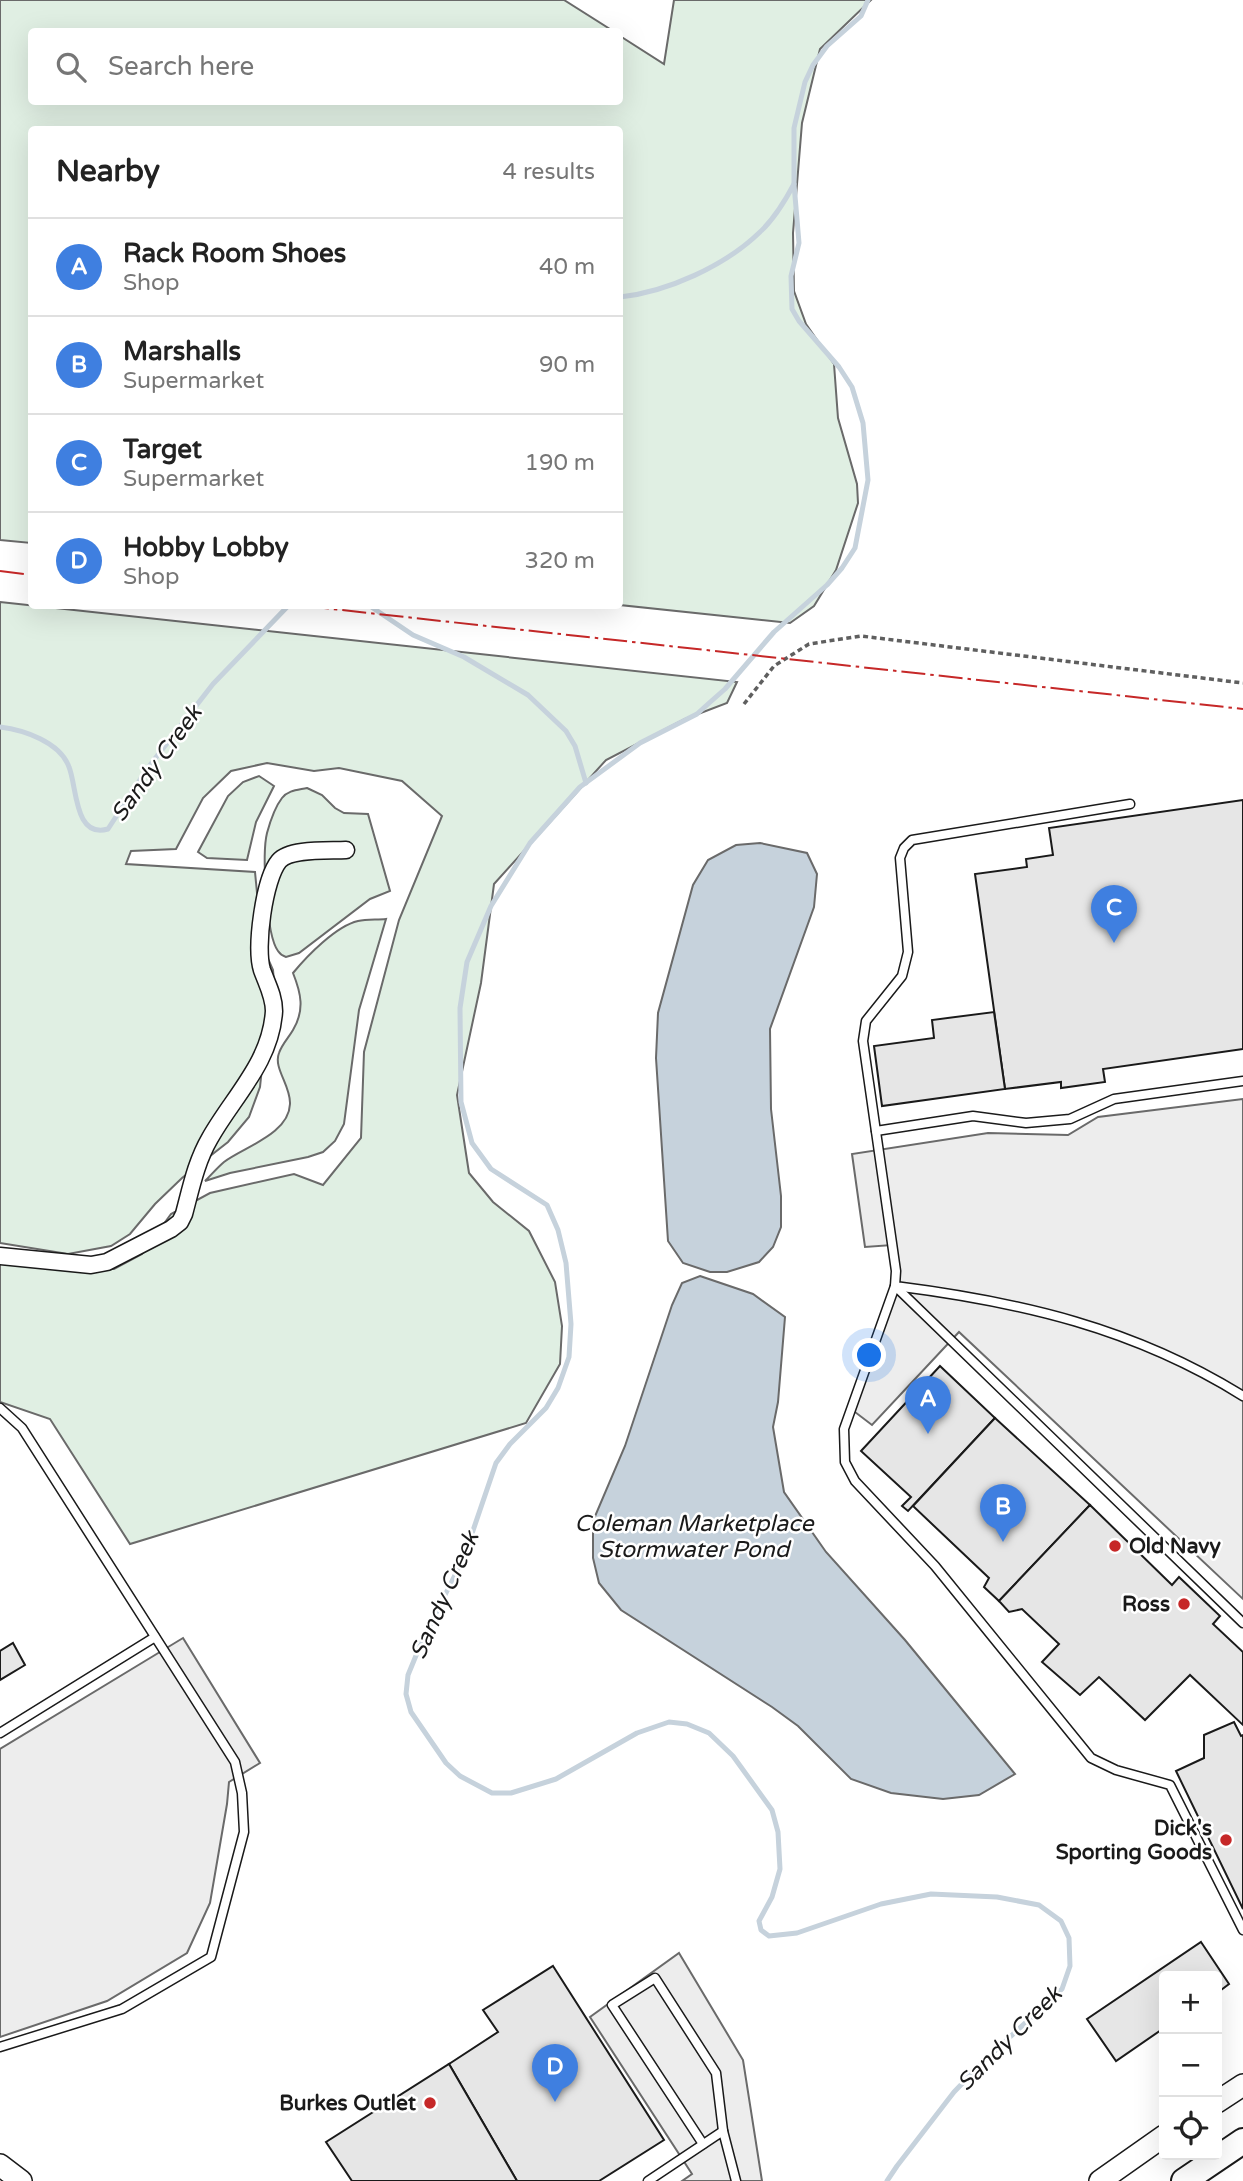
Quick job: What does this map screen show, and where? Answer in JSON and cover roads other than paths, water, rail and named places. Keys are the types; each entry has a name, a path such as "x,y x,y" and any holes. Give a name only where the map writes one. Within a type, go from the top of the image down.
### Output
{"main road":[{"path":"1184,2181 1243,2141"}],"street":[{"path":"0,1256 91,1265 107,1262 144,1245 180,1222 198,1161 237,1094 252,1077 269,1036 274,1011 272,997 262,971 259,936 269,885 278,862 296,853 346,850"},
{"path":"1222,2099 1243,2085"},
{"path":"1100,2181 1159,2140"},
{"path":"0,2165 22,2181"}],"lane":[{"path":"1130,804 912,840 904,848 900,858 908,952 902,976 866,1021 863,1041 895,1286 844,1429 845,1462 855,1481 935,1566 1091,1758 1116,1770 1170,1785 1243,1930"},
{"path":"876,1130 973,1116 1026,1124 1070,1119 1114,1099 1243,1081"},
{"path":"895,1286 1021,1307 1098,1327 1169,1356 1243,1396"},
{"path":"895,1286 1243,1623"},
{"path":"0,1408 22,1428 235,1762 242,1793 244,1832 211,1956 122,2009 0,2047"},
{"path":"0,1733 155,1637"},
{"path":"703,2144 612,2006 655,1978 716,2073 723,2131 736,2181"},
{"path":"648,2181 723,2131"}],"water":[{"path":"760,843 807,853 817,874 814,907 770,1029 771,1109 781,1196 781,1227 773,1247 759,1262 727,1272 710,1272 683,1263 668,1241 656,1058 658,1013 693,885 708,860 736,845"},
{"name":"Coleman Marketplace Stormwater Pond","path":"700,1276 753,1294 785,1317 778,1402 773,1427 784,1492 826,1552 905,1640 1015,1774 979,1795 943,1799 891,1793 851,1779 798,1726 621,1610 599,1583 593,1558 593,1521 625,1446 672,1305 682,1283"}],"waterway":[{"name":"Sandy Creek","path":"868,0 861,16 827,46 813,65 805,82 794,128 794,184 799,243 791,276 792,309 852,387 863,423 868,480 855,548 827,585 774,632 725,689 697,714 640,743 580,787 530,843 491,906 467,962 460,1008 461,1102 472,1143 491,1169 547,1205 558,1230 566,1263 571,1324 569,1357 558,1388 546,1408 510,1444 496,1463 464,1557 408,1675 406,1694 411,1712 446,1763 460,1776 492,1793 511,1793 556,1779 637,1733 669,1722 687,1724 709,1733 733,1756 772,1810 778,1832 780,1869 772,1897 759,1921 761,1930 769,1936 797,1933 881,1904 931,1894 997,1897 1039,1905 1061,1921 1069,1938 1070,1966 1062,1989 954,2092 887,2181"},
{"path":"623,296 676,283 730,256 765,227 779,210 794,184"},
{"name":"Sandy Creek","path":"0,727 30,734 58,751 69,767 83,819 97,830 108,829 147,769 213,684 285,609"},
{"name":"Sandy Creek","path":"374,609 413,635 464,657 528,695 566,731 575,746 586,783"}],"place":[{"name":"Target","path":"1114,943"},
{"name":"Rack Room Shoes","path":"928,1434"},
{"name":"Marshalls","path":"1003,1542"},
{"name":"Old Navy","path":"1115,1546"},
{"name":"Ross","path":"1184,1604"},
{"name":"Dick's Sporting Goods","path":"1226,1840"},
{"name":"Hobby Lobby","path":"555,2102"},
{"name":"Burkes Outlet","path":"430,2103"}]}
